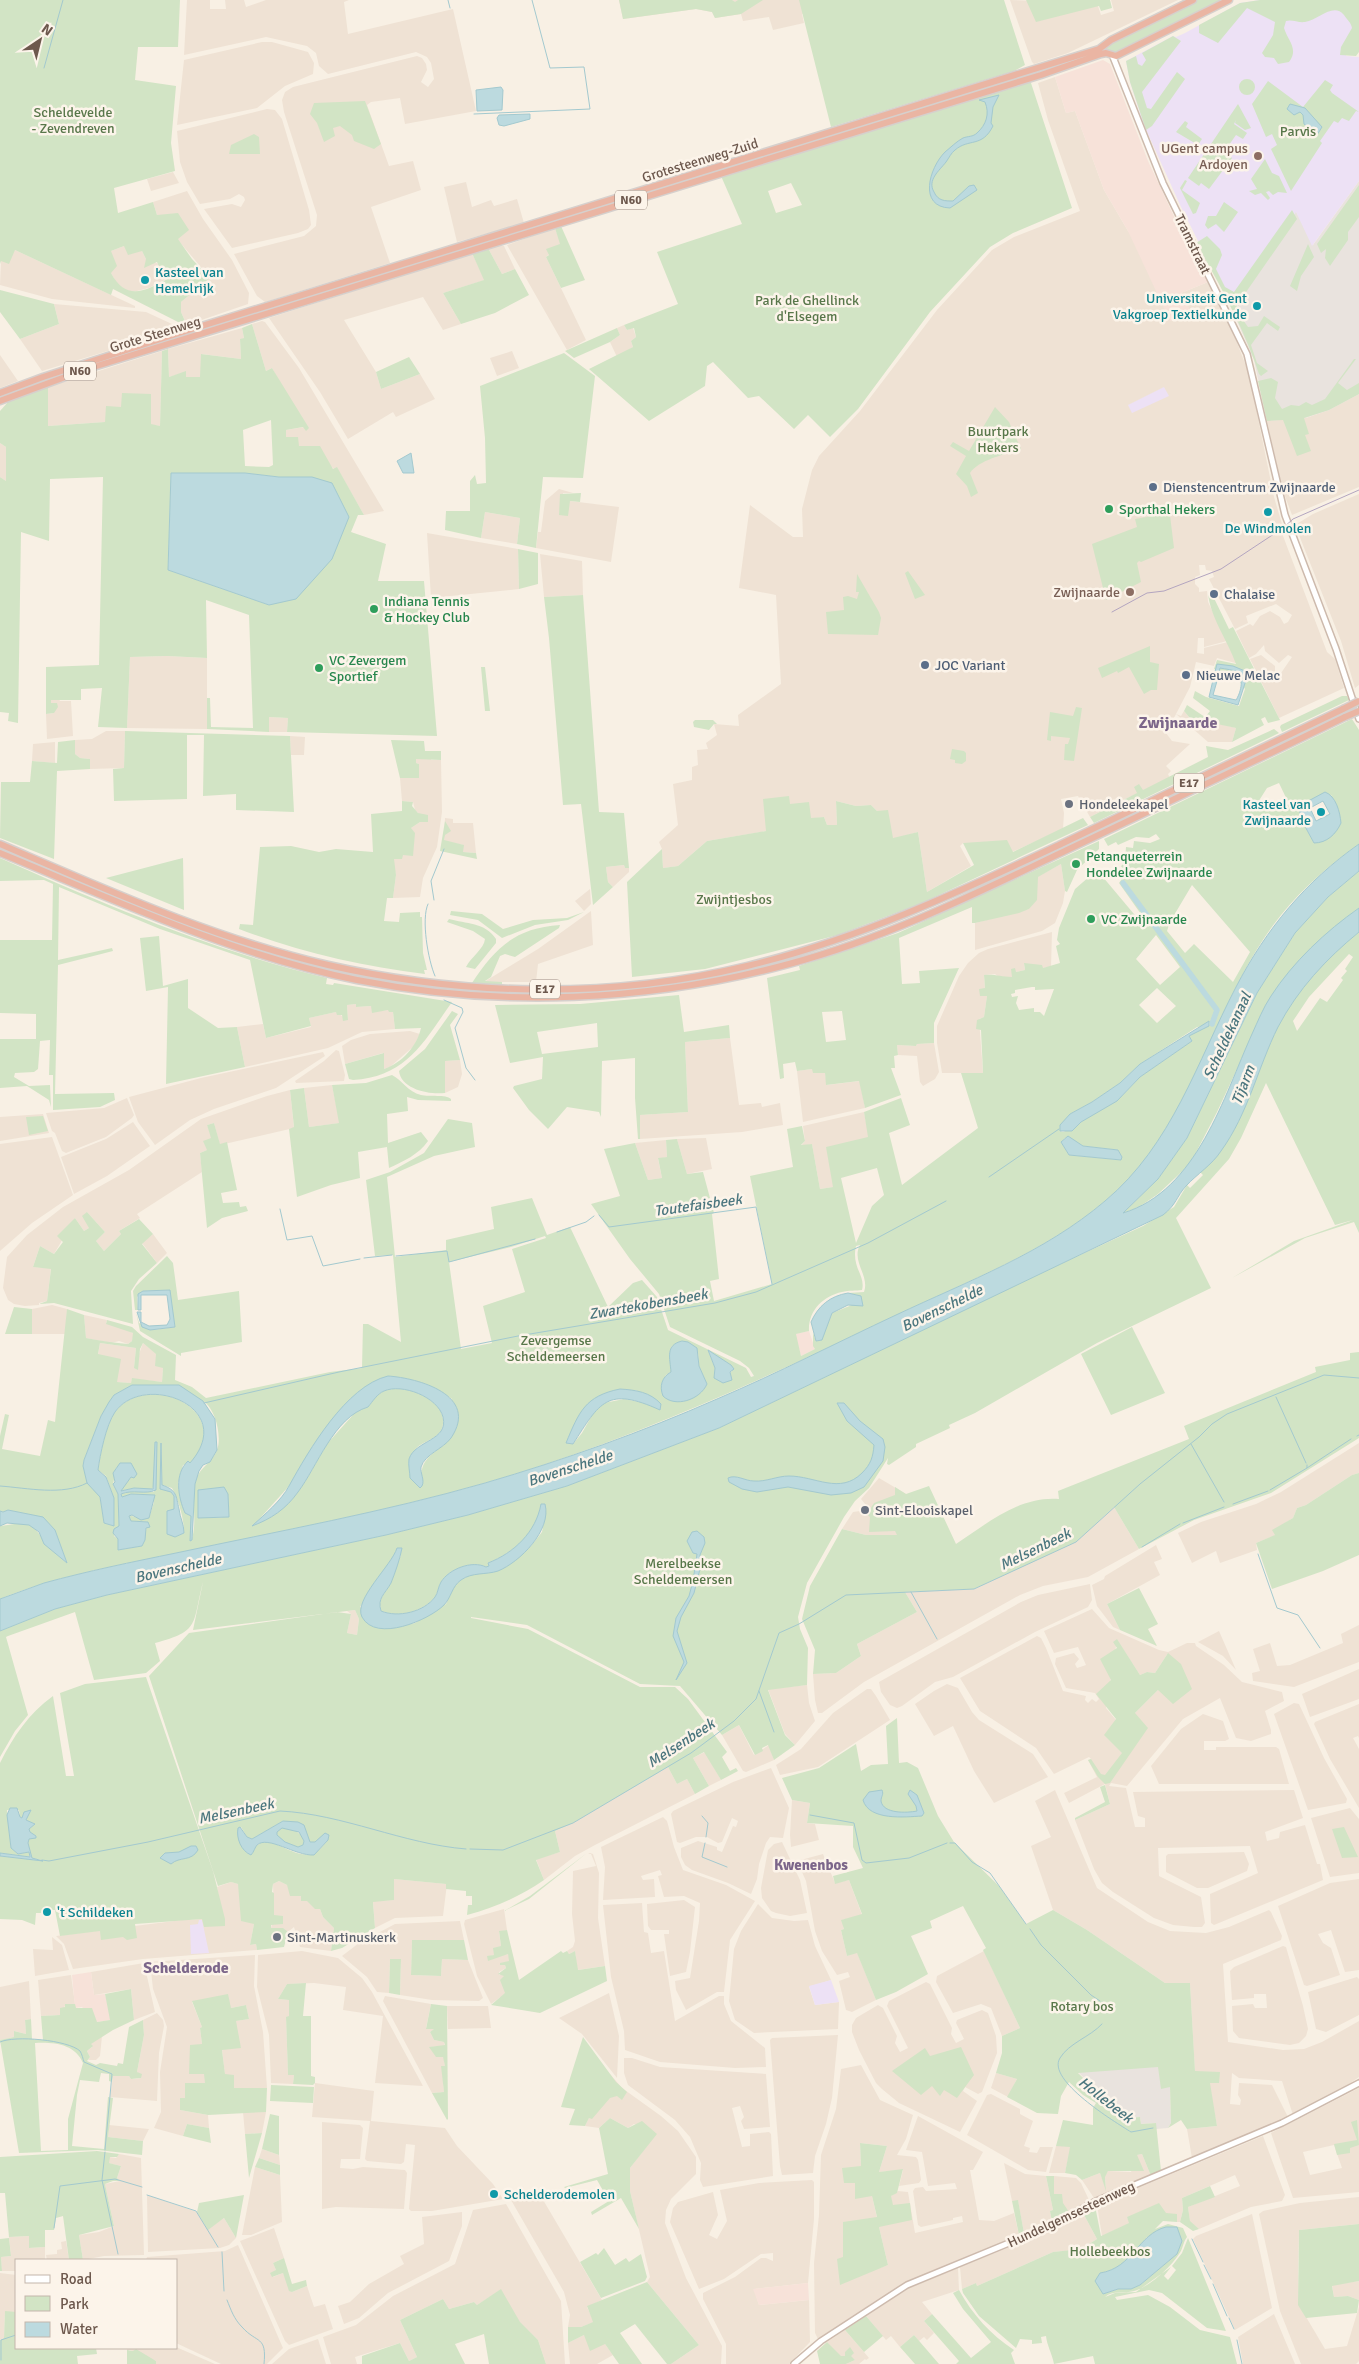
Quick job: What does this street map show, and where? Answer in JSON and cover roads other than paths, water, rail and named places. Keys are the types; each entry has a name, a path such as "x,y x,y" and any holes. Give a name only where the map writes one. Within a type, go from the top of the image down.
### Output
{"highway":[{"name":"N60","path":"1105,50 1111,40 1193,0"},
{"path":"1105,50 1116,56 1229,0"},
{"name":"Grotesteenweg-Zuid","path":"261,312 1105,50"},
{"name":"Grote Steenweg","path":"0,394 43,377 261,312"},
{"name":"Grote Steenweg","path":"0,401 88,369 261,312"},
{"name":"E17","path":"0,844 157,910 291,956 359,972 406,980 474,987 539,989 606,987 654,982 744,967 798,953 900,917 972,886 1359,701"},
{"name":"E17","path":"0,853 186,929 255,953 320,971 404,988 450,993 562,997 642,992 709,982 826,953 902,926 1106,832 1359,711"}],"main road":[{"name":"Tramstraat","path":"1116,56 1140,129 1163,184 1247,354 1288,526 1336,649 1359,719"},
{"name":"Hundelgemsesteenweg","path":"794,2364 821,2341 907,2285 1050,2226 1094,2202 1282,2124 1359,2083"}],"water":[{"path":"501,87 503,90 502,110 477,111 476,90"},
{"path":"999,95 993,107 991,123 993,126 989,133 980,140 960,146 954,151 935,176 932,184 936,195 945,201 953,201 969,186 974,185 977,190 950,208 940,206 933,201 930,194 931,176 939,159 963,138 972,136 983,126 987,111 985,102 979,100"},
{"path":"1290,104 1305,108 1322,127 1317,135 1304,124 1303,115 1300,112 1294,115 1287,109"},
{"path":"530,114 530,119 504,126 499,125 497,118 499,115"},
{"path":"411,453 414,473 403,473 397,461"},
{"path":"171,473 245,473 279,477 312,477 332,483 349,517 332,559 296,599 269,605 168,570"},
{"path":"1217,664 1233,666 1245,671 1247,677 1238,705 1209,697 1213,680 1217,681 1213,695 1236,700 1240,690 1241,678 1236,671 1220,668 1217,680 1213,679"},
{"path":"1325,792 1335,801 1341,823 1330,837 1319,843 1314,843 1301,819 1299,806","holes":["1323,801 1330,814 1316,821 1310,808"]},
{"path":"1359,844 1359,871 1328,897 1295,933 1257,993 1187,1138 1158,1179 1123,1213 1149,1202 1170,1184 1189,1163 1205,1138 1218,1112 1266,1005 1289,971 1322,937 1359,908 1359,932 1324,964 1294,1000 1278,1027 1246,1106 1230,1137 1217,1156 1186,1186 1163,1215 719,1428 567,1486 468,1515 386,1535 107,1595 55,1609 0,1631 0,1599 44,1583 409,1503 515,1474 602,1445 740,1389 1005,1265 1057,1236 1105,1201 1128,1179 1148,1154 1166,1128 1181,1101 1236,987 1260,945 1305,890 1340,858"},
{"path":"1209,1021 1209,1026 1189,1036 1192,1041 1140,1077 1117,1101 1081,1122 1072,1131 1060,1131 1060,1125 1070,1114 1120,1083 1140,1064"},
{"path":"1068,1136 1083,1146 1118,1150 1122,1157 1121,1160 1069,1155 1061,1142"},
{"path":"170,1290 175,1327 150,1330 142,1327 137,1312 141,1312 141,1322 149,1326 167,1325 170,1319 167,1295 141,1295 141,1310 138,1310 138,1294 143,1291"},
{"path":"848,1293 861,1296 863,1306 848,1305 832,1313 822,1340 816,1341 811,1322 817,1311 830,1299"},
{"path":"682,1341 688,1342 697,1348 699,1366 707,1384 704,1390 693,1398 680,1402 668,1400 663,1396 661,1385 665,1376 671,1372 671,1349"},
{"path":"708,1350 731,1365 734,1369 730,1372 732,1380 723,1383 714,1378 715,1368"},
{"path":"388,1376 415,1380 429,1385 452,1400 458,1410 458,1423 451,1438 423,1462 421,1467 422,1486 420,1488 410,1478 409,1459 412,1453 441,1431 444,1425 443,1417 440,1410 427,1398 409,1390 391,1389 382,1392 368,1407 356,1412 345,1421 327,1444 305,1482 288,1504 278,1513 252,1526 286,1492 318,1438 343,1406 358,1392 373,1382"},
{"path":"132,1385 179,1385 203,1401 215,1419 217,1450 210,1462 203,1465 199,1471 195,1484 192,1540 190,1541 191,1516 185,1513 183,1507 179,1493 179,1479 184,1466 188,1461 190,1463 202,1443 203,1426 195,1411 182,1401 164,1395 146,1395 129,1400 115,1412 104,1440 98,1470 106,1477 114,1498 114,1526 104,1523 100,1497 87,1483 83,1466 84,1460 101,1416 114,1395"},
{"path":"620,1389 647,1394 661,1404 660,1410 628,1399 616,1399 607,1402 598,1408 573,1444 566,1443 575,1422 591,1401 608,1392"},
{"path":"837,1403 844,1403 860,1421 883,1439 885,1447 883,1461 864,1487 851,1493 831,1495 788,1487 757,1492 742,1489 729,1482 728,1478 731,1477 758,1481 789,1476 836,1484 854,1479 865,1470 872,1457 874,1445 847,1421"},
{"path":"155,1442 157,1442 156,1490 121,1494 122,1497 131,1494 155,1495 149,1518 141,1520 132,1515 129,1516 131,1521 148,1522 150,1527 146,1528 145,1540 142,1546 118,1550 118,1539 113,1533 114,1529 119,1526 118,1494 113,1484 115,1482 113,1473 120,1463 131,1463 137,1474 134,1478 131,1477 121,1491 134,1488 153,1489"},
{"path":"161,1443 162,1485 171,1489 175,1494 184,1530 184,1533 175,1537 167,1534 167,1511 174,1509 174,1496 171,1492 160,1489"},
{"path":"224,1487 228,1494 229,1517 198,1518 198,1490"},
{"path":"541,1504 545,1504 546,1514 539,1534 524,1553 507,1567 498,1571 465,1577 456,1585 444,1605 427,1617 415,1622 390,1629 379,1628 369,1625 362,1617 363,1601 397,1548 402,1548 399,1561 391,1583 382,1596 380,1607 381,1611 403,1614 418,1610 430,1602 436,1595 441,1582 449,1573 468,1565 486,1567 489,1566 488,1563 507,1554 529,1532"},
{"path":"8,1510 43,1517 55,1530 67,1563 44,1544 39,1532 29,1525 7,1523 0,1526 0,1511"},
{"path":"697,1531 704,1537 705,1543 700,1555 700,1569 694,1593 681,1617 677,1631 687,1663 676,1680 684,1662 673,1636 676,1618 689,1596 697,1554 693,1553 687,1541 692,1532"},
{"path":"882,1790 881,1801 886,1808 896,1812 917,1811 908,1794 910,1790 917,1795 924,1813 922,1816 897,1817 880,1815 872,1811 863,1800 869,1792"},
{"path":"10,1808 17,1808 22,1818 24,1812 31,1810 26,1820 35,1824 29,1829 36,1838 29,1839 28,1843 32,1858 43,1861 0,1856 0,1853 30,1857 29,1852 18,1854 11,1848 7,1815"},
{"path":"283,1821 298,1822 304,1825 310,1842 315,1842 325,1833 329,1835 328,1840 314,1855 268,1842 257,1845 251,1855 240,1844 238,1828 240,1827 247,1837 252,1839","holes":["282,1828 299,1832 304,1841 303,1845 298,1847 285,1842 277,1835 277,1832"]},
{"path":"191,1846 196,1846 198,1850 189,1858 178,1860 171,1864 160,1858 165,1853 179,1852"},
{"path":"1166,2227 1177,2227 1182,2241 1177,2254 1140,2285 1131,2289 1118,2289 1103,2294 1095,2281 1100,2273 1120,2265 1149,2236"}],"waterway":[{"path":"44,68 63,0"},
{"path":"448,0 450,8"},
{"path":"474,114 590,109 584,67 550,68 532,0"},
{"path":"434,900 431,881 444,849"},
{"path":"1123,883 1217,1010 1212,1024"},
{"path":"428,904 425,919 426,940 435,976"},
{"path":"444,1000 462,1008 463,1012 455,1028 466,1068 475,1080"},
{"name":"Zwartekobensbeek","path":"989,1177 1059,1129"},
{"name":"Tijarm","path":"1179,1185 1196,1166"},
{"name":"Zwartekobensbeek","path":"204,1403 339,1372 518,1336 715,1303 756,1292 868,1243 946,1201"},
{"name":"Toutefaisbeek","path":"599,1215 609,1227 756,1207 772,1284"},
{"name":"Toutefaisbeek","path":"280,1209 287,1240 312,1236 323,1266 360,1259"},
{"name":"Toutefaisbeek","path":"557,1232 586,1222 594,1216"},
{"name":"Toutefaisbeek","path":"396,1256 447,1251 449,1262 535,1239"},
{"name":"Toutefaisbeek","path":"364,1258 392,1255"},
{"name":"Melsenbeek","path":"470,1849 503,1850 573,1823 691,1753 734,1721 756,1699 779,1633 799,1624 846,1595 974,1589 1076,1542 1140,1484 1199,1437 1212,1424 1227,1414 1324,1375 1359,1378"},
{"path":"1276,1397 1306,1463"},
{"path":"1307,1468 1351,1439"},
{"path":"1191,1444 1224,1502"},
{"path":"1270,1490 1307,1468 1307,1465"},
{"path":"0,1486 56,1490 77,1487 87,1483"},
{"path":"1233,1504 1268,1491"},
{"path":"1183,1523 1224,1507"},
{"path":"1142,1547 1180,1524"},
{"path":"1258,1554 1277,1608 1298,1615 1320,1648"},
{"path":"911,1592 937,1639"},
{"path":"759,1691 774,1732"},
{"name":"Melsenbeek","path":"42,1860 49,1861 148,1842 280,1811 303,1813 419,1841 466,1849"},
{"name":"Hollebeek","path":"810,1815 854,1823 862,1860 866,1863 909,1858 947,1843"},
{"path":"702,1816 708,1823 706,1837"},
{"path":"705,1843 702,1857 727,1867"},
{"name":"Hollebeek","path":"950,1843 955,1843 972,1862 990,1873 1026,1924"},
{"name":"Hollebeek","path":"1030,1929 1041,1945 1091,1995 1100,2001"},
{"name":"Melsenbeek","path":"1103,2002 1109,2008"},
{"name":"Hollebeek","path":"1102,2024 1069,2048 1060,2058 1058,2067 1063,2077 1084,2100 1131,2132 1153,2128"},
{"path":"0,2042 29,2039 65,2044 80,2051 84,2062 112,2074 105,2150"},
{"path":"105,2152 102,2180 118,2254"},
{"path":"54,2228 60,2186 115,2179 142,2187"},
{"path":"147,2195 196,2211 218,2247"},
{"path":"1192,2239 1203,2262"},
{"path":"222,2252 224,2291"},
{"path":"1204,2265 1211,2279"},
{"path":"1213,2284 1227,2316"},
{"path":"227,2300 239,2324 262,2344 265,2355 264,2364"},
{"path":"1229,2318 1234,2329"},
{"path":"1,2360 1,2340 15,2335"},
{"name":"Hollebeek","path":"1237,2340 1242,2364"}],"tram line":[{"path":"1112,612 1147,593 1164,591 1221,569 1283,528 1293,519 1359,490"}],"place":[{"name":"UGent campus Ardoyen","path":"1258,156"},
{"name":"Kasteel van Hemelrijk","path":"145,280"},
{"name":"Universiteit Gent Vakgroep Textielkunde","path":"1257,306"},
{"name":"Dienstencentrum Zwijnaarde","path":"1153,487"},
{"name":"Sporthal Hekers","path":"1109,509"},
{"name":"De Windmolen","path":"1268,512"},
{"name":"Zwijnaarde","path":"1130,592"},
{"name":"Chalaise","path":"1214,594"},
{"name":"Indiana Tennis & Hockey Club","path":"374,609"},
{"name":"JOC Variant","path":"925,665"},
{"name":"VC Zevergem Sportief","path":"319,668"},
{"name":"Nieuwe Melac","path":"1186,675"},
{"name":"Hondeleekapel","path":"1069,804"},
{"name":"Kasteel van Zwijnaarde","path":"1321,812"},
{"name":"Petanqueterrein Hondelee Zwijnaarde","path":"1076,864"},
{"name":"VC Zwijnaarde","path":"1091,919"},
{"name":"Sint-Elooiskapel","path":"865,1510"},
{"name":"'t Schildeken","path":"47,1912"},
{"name":"Sint-Martinuskerk","path":"277,1937"},
{"name":"Schelderodemolen","path":"494,2194"}],"district":[{"name":"Zwijnaarde","path":"1178,722"},
{"name":"Kwenenbos","path":"811,1865"},
{"name":"Schelderode","path":"186,1967"}],"park label":[{"name":"Scheldevelde - Zevendreven","path":"73,120"},
{"name":"Parvis","path":"1298,131"},
{"name":"Park de Ghellinck d'Elsegem","path":"807,308"},
{"name":"Buurtpark Hekers","path":"998,440"},
{"name":"Zwijntjesbos","path":"734,899"},
{"name":"Zevergemse Scheldemeersen","path":"556,1348"},
{"name":"Merelbeekse Scheldemeersen","path":"683,1572"},
{"name":"Rotary bos","path":"1082,2006"},
{"name":"Hollebeekbos","path":"1110,2251"}],"water label":[{"name":"Scheldekanaal","path":"1227,1036"},
{"name":"Bovenschelde","path":"942,1308"},
{"name":"Bovenschelde","path":"570,1468"},
{"name":"Bovenschelde","path":"178,1568"}]}
